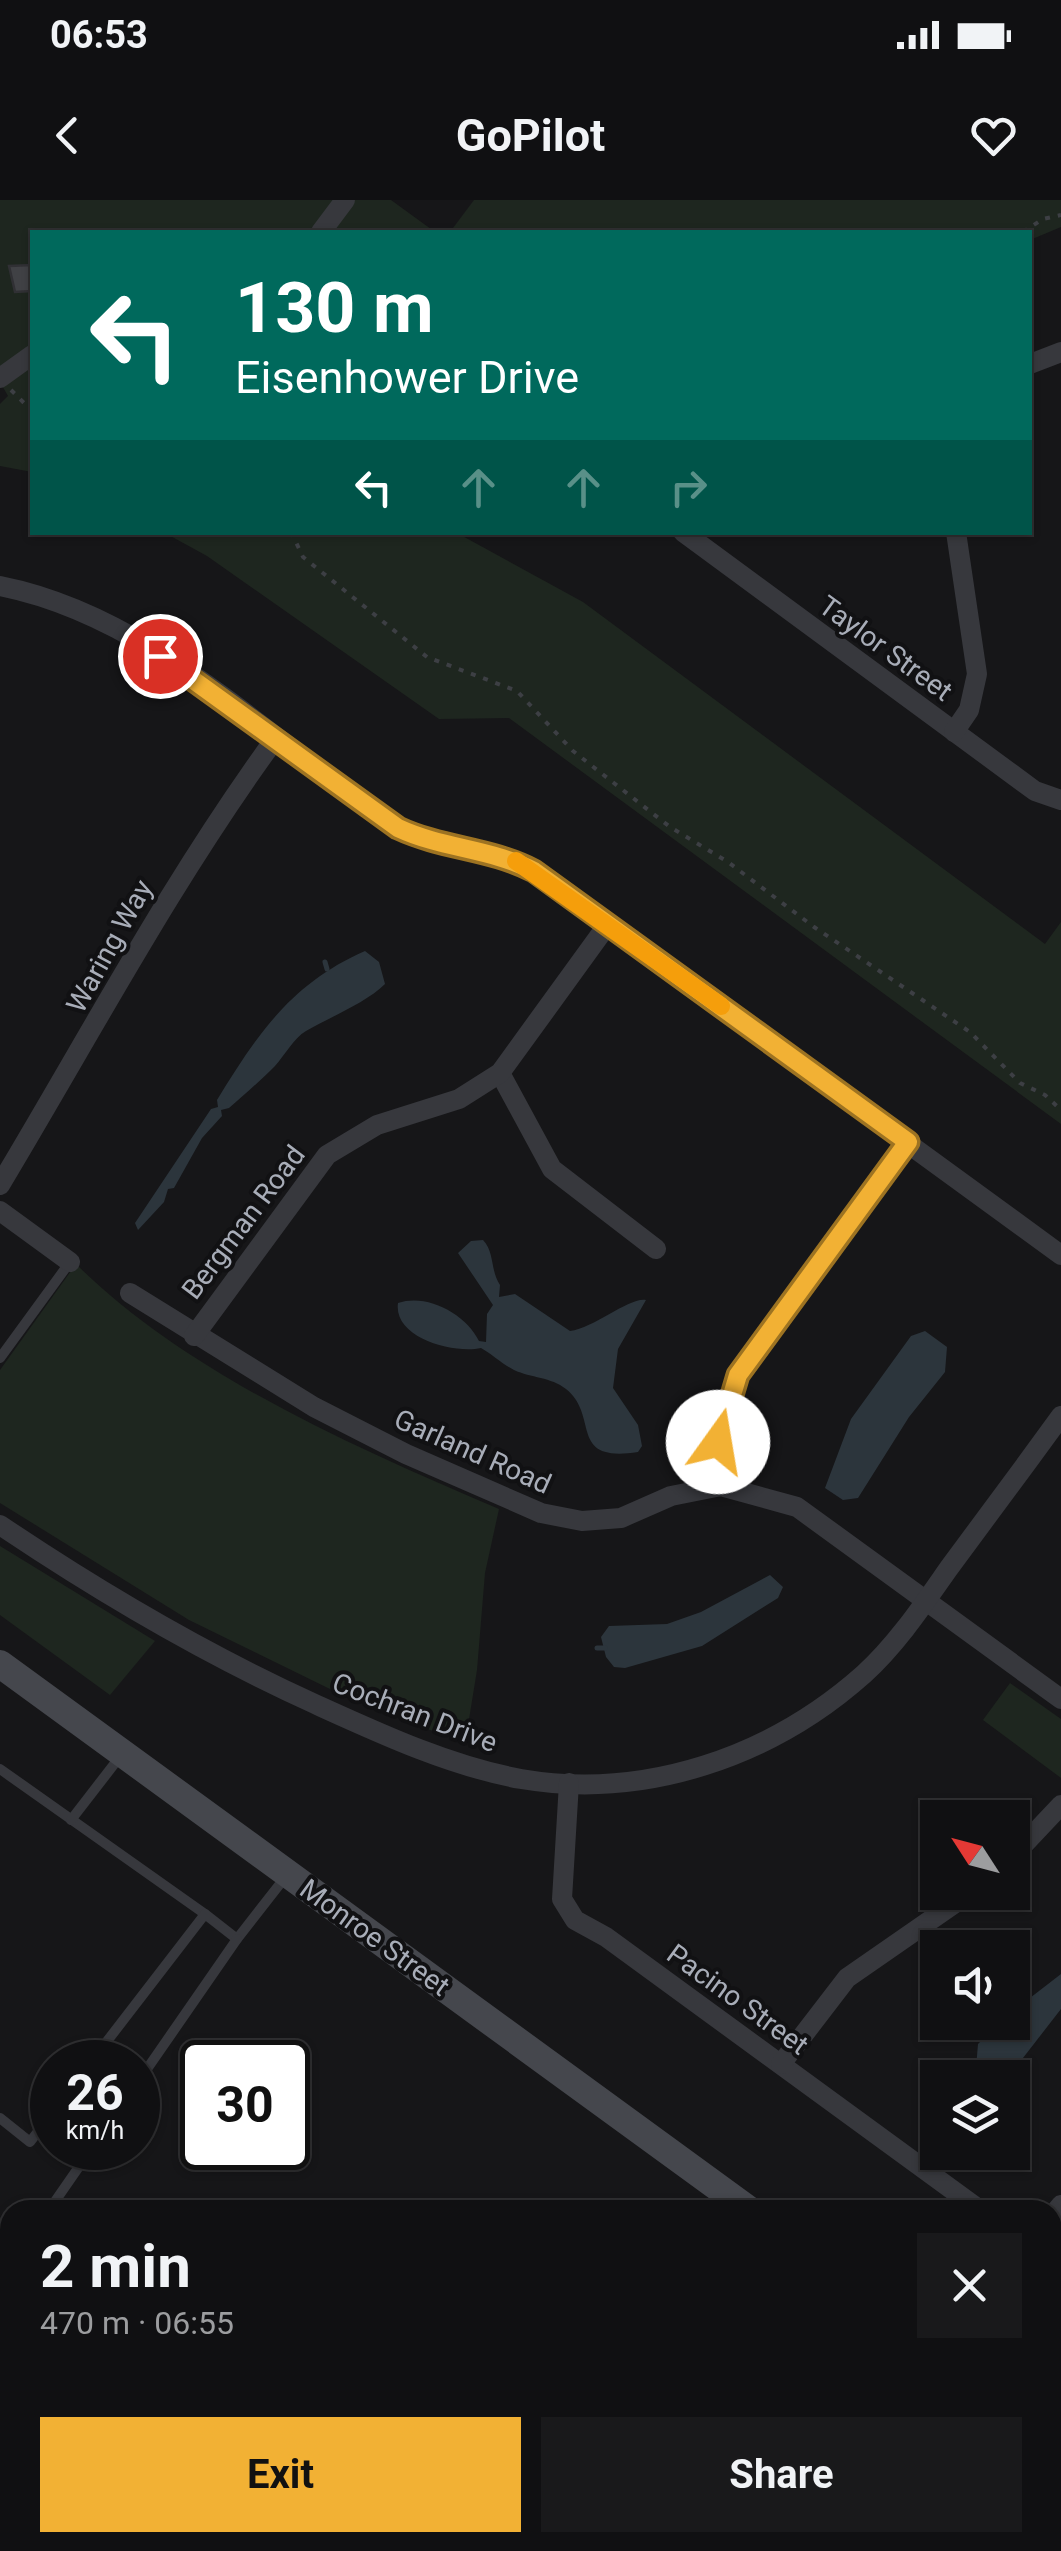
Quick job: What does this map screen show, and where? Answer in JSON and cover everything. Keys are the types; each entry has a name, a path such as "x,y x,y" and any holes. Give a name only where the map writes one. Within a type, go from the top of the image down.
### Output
{"main road":[{"name":"Monroe Street","path":"1,1667 733,2200"}],"street":[{"path":"323,230 345,200"},
{"path":"1032,363 1061,352"},
{"path":"2,376 30,356"},
{"name":"Taylor Street","path":"687,535 1035,792 1061,800"},
{"path":"954,732 970,710 978,674 956,535"},
{"path":"0,586 69,606 136,639 398,828 441,845 514,860 608,924 1061,1255"},
{"name":"Waring Way","path":"0,1185 138,957 184,868 275,739"},
{"name":"Bergman Road","path":"194,1336 327,1155 377,1125 459,1099 500,1073 608,924"},
{"path":"500,1073 552,1168 656,1248"},
{"path":"720,1486 723,1415 738,1375 908,1142"},
{"path":"0,1211 70,1262"},
{"name":"Garland Road","path":"130,1293 194,1336 375,1439 541,1512 582,1521 621,1518 671,1496 720,1486 797,1507 1061,1699"},
{"name":"Cochran Drive","path":"0,1525 164,1629 269,1683 464,1764 521,1778 628,1783 681,1773 728,1758 786,1731 866,1672 926,1600 1061,1416"},
{"name":"Pacino Street","path":"569,1783 561,1887 567,1910 966,2200"},
{"path":"1030,1838 1061,1805"},
{"path":"781,2064 847,1978 945,1910"}],"lane":[{"path":"0,1358 70,1262"},
{"path":"71,1820 123,1753"},
{"path":"0,1770 237,1939"},
{"path":"160,2050 237,1939 288,1874"},
{"path":"108,2040 204,1914"},
{"path":"0,2118 30,2142"},
{"path":"56,2200 77,2170"}],"path":[{"path":"1026,230 1042,219 1061,215"},
{"path":"2,376 30,408"},
{"path":"292,535 303,558 427,657 517,691 573,751 670,827 728,862 814,928 970,1032 1020,1083 1045,1095 1061,1110"}],"shaded area":[{"path":"0,200 391,200 432,230 30,230 30,472 0,466 0,404 8,396 0,382"},
{"path":"474,200 1061,200 1061,227 1032,239 1032,230 452,230"},
{"path":"169,535 461,535 583,602 1045,944 1061,922 1061,1124 509,718 439,719 207,556"},
{"path":"365,951 379,962 385,984 302,1034 264,1077 229,1108 221,1110 222,1116 202,1138 174,1188 168,1189 164,1202 138,1230 135,1223 211,1109 218,1107 217,1100 247,1053 279,1012 317,978"},
{"path":"483,1240 500,1285 499,1297 515,1294 570,1331 630,1303 646,1300 618,1349 613,1388 638,1425 642,1446 638,1452 616,1454 593,1444 576,1400 560,1385 514,1370 481,1348 442,1346 405,1326 398,1303 421,1301 455,1314 479,1341 486,1342 487,1314 493,1305 458,1253 471,1241"},
{"path":"76,1264 120,1304 221,1374 332,1434 499,1509 485,1573 477,1670 465,1744 332,1690 189,1620 0,1503 0,1370"},
{"path":"925,1331 947,1347 945,1372 909,1417 858,1498 843,1500 825,1488 851,1419 911,1336"},
{"path":"0,1546 155,1641 110,1695 0,1615"},
{"path":"770,1575 783,1587 778,1598 702,1646 625,1668 614,1667 606,1657 601,1637 609,1626 667,1624 701,1612"},
{"path":"1010,1683 1061,1719 1061,1778 983,1720"},
{"path":"1061,1974 1061,2009 1021,2060 977,2060 982,2040 1030,2040 1030,1998"}],"building":[{"path":"30,265 30,291 15,292 9,266"}],"waterway":[{"path":"325,962 327,969"},
{"path":"597,1648 605,1648"}],"slow traffic":[{"path":"516,861 721,1006"}],"route":[{"path":"160,656 398,828 441,845 514,860 534,871 908,1142 738,1375 718,1442"}]}
